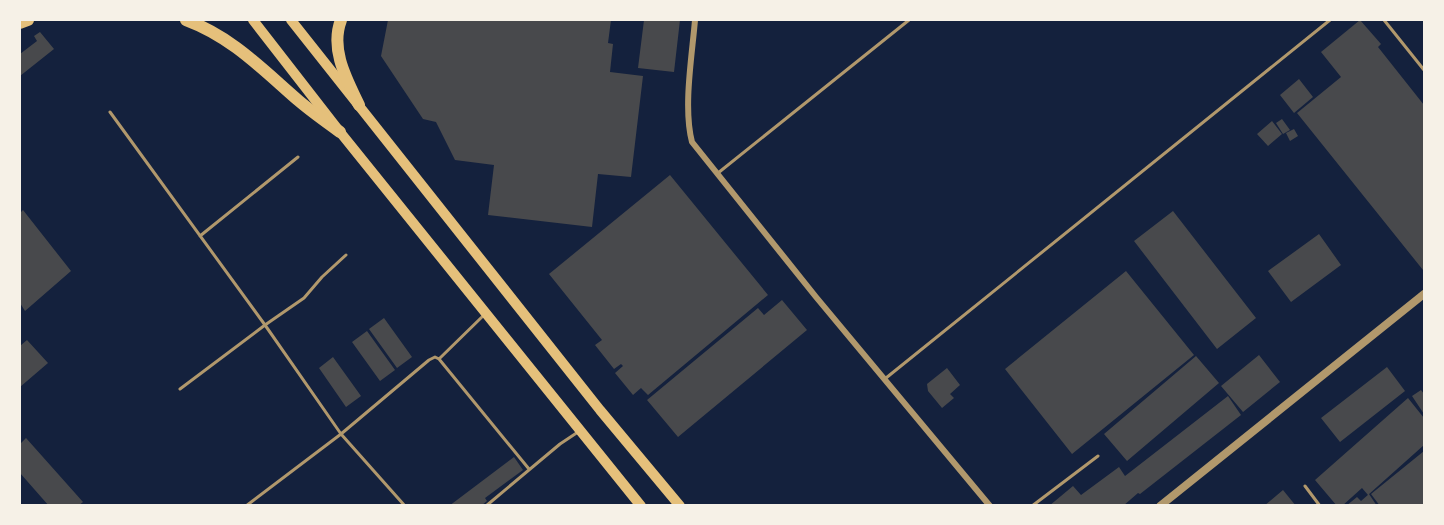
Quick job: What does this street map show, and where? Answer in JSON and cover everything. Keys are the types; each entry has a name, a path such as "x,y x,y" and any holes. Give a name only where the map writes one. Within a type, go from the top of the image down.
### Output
{"highway":[{"path":"20,23 28,20"},
{"path":"186,20 211,30 247,56 340,132"},
{"path":"341,20 337,37 338,52 359,105"}],"main road":[{"path":"253,20 485,314 641,506"},
{"path":"291,20 592,401 680,506"}],"street":[{"path":"695,20 690,82 689,128 692,142 816,297 990,506"},
{"path":"1160,506 1425,294"}],"lane":[{"path":"717,174 909,20"},
{"path":"885,379 1330,20"},
{"path":"1384,20 1425,70"},
{"path":"110,112 341,434 405,506"},
{"path":"200,236 298,157"},
{"path":"180,389 304,298 346,255"},
{"path":"439,359 485,314"},
{"path":"246,506 253,504 435,357 529,469"},
{"path":"486,506 560,444 580,431"},
{"path":"1032,506 1098,456"},
{"path":"1305,486 1320,506"}],"building":[{"path":"388,20 611,20 608,43 613,44 610,72 643,76 631,177 598,174 592,227 488,215 494,165 455,160 436,122 423,119 381,56"},
{"path":"644,20 680,20 674,72 638,68"},
{"path":"1360,20 1381,44 1378,47 1424,105 1423,270 1297,113 1341,77 1321,52"},
{"path":"40,32 54,49 20,76 20,54 37,41 34,36"},
{"path":"1299,79 1313,97 1294,113 1280,95"},
{"path":"1282,119 1290,130 1283,134 1276,123"},
{"path":"1272,121 1282,134 1268,146 1257,134"},
{"path":"1294,129 1298,136 1290,141 1286,133"},
{"path":"670,175 768,295 648,395 641,388 633,395 615,373 623,366 621,364 614,369 595,345 602,340 549,274"},
{"path":"23,210 71,271 25,311 20,303 20,213"},
{"path":"1173,211 1256,318 1217,349 1134,241"},
{"path":"1319,234 1341,265 1291,302 1268,271"},
{"path":"1126,271 1194,355 1072,454 1005,369"},
{"path":"782,300 807,330 678,437 647,400 758,308 764,315"},
{"path":"384,318 412,357 397,368 369,329"},
{"path":"367,331 395,370 380,381 352,342"},
{"path":"27,340 48,363 20,387 20,346"},
{"path":"1259,355 1280,382 1243,412 1221,386"},
{"path":"1196,356 1219,383 1127,461 1104,434"},
{"path":"333,357 361,396 346,407 319,368"},
{"path":"1387,367 1405,391 1340,442 1321,418"},
{"path":"947,368 960,385 950,394 954,398 942,408 928,391 927,384"},
{"path":"1421,390 1424,394 1424,414 1412,396"},
{"path":"1228,396 1241,415 1123,506 1049,506 1073,486 1081,495 1119,467 1125,476"},
{"path":"1408,398 1424,418 1424,445 1368,495 1362,488 1342,506 1337,506 1315,480"},
{"path":"26,438 83,502 78,506 49,506 20,473 20,444"},
{"path":"1424,451 1424,506 1380,506 1371,494"},
{"path":"514,457 523,470 485,498 487,501 481,506 449,506"},
{"path":"1283,490 1296,506 1264,506"},
{"path":"1369,494 1377,506 1346,506 1357,497 1361,501"}]}
